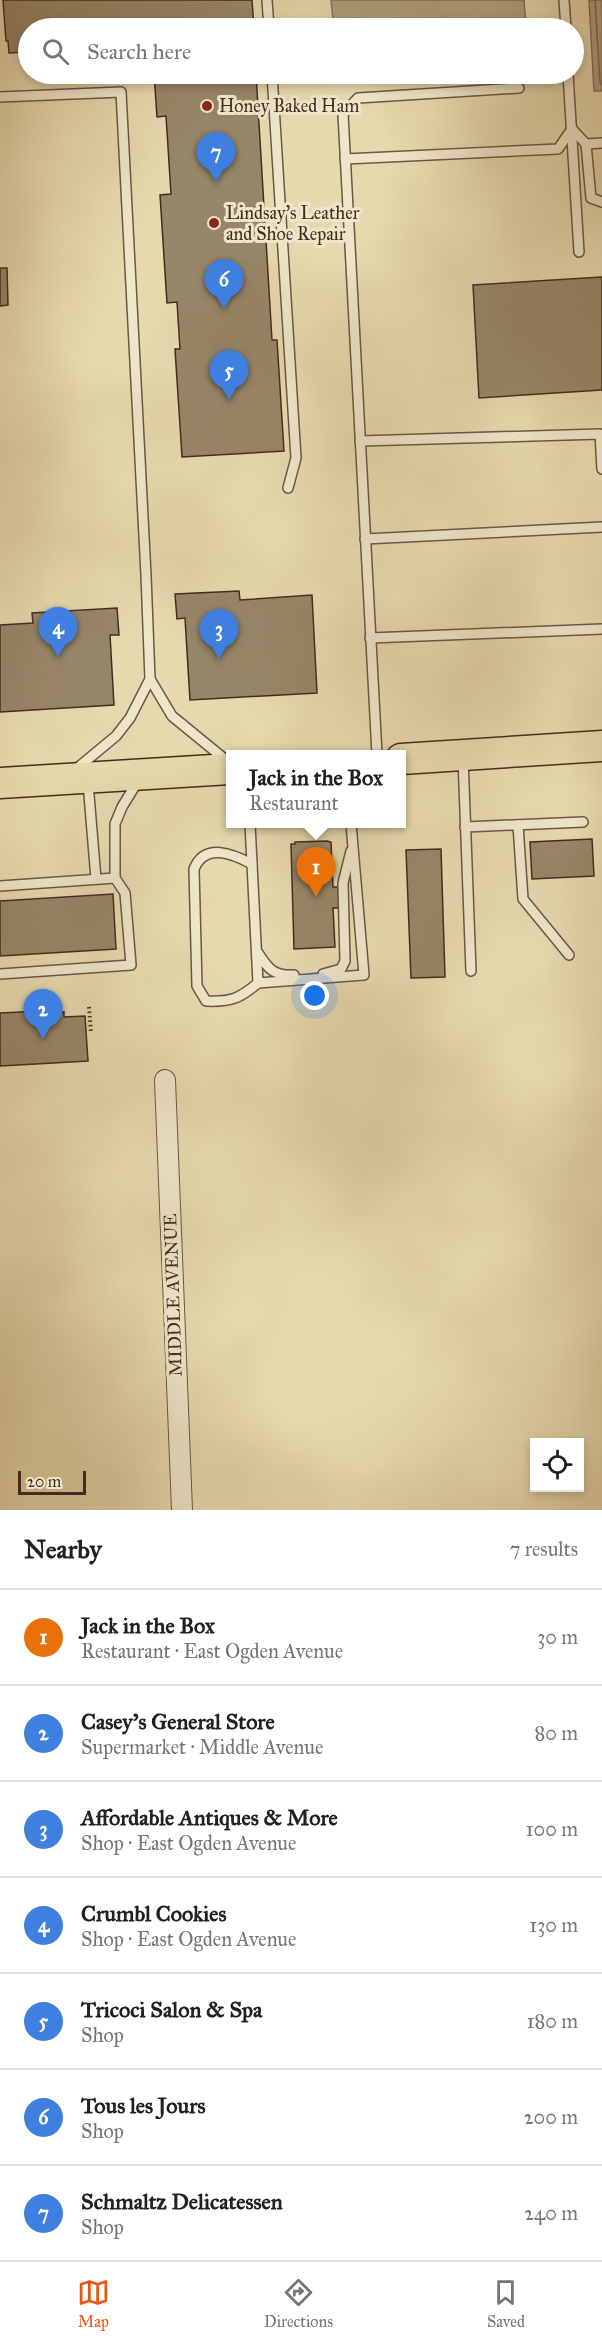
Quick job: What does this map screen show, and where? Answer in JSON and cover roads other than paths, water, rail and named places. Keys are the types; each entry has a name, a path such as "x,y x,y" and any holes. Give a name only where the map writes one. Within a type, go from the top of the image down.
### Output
{"main road":[{"path":"406,759 602,746"},
{"path":"0,783 226,769"}],"street":[{"name":"MIDDLE AVENUE","path":"165,1080 182,1510"}],"lane":[{"path":"267,0 268,18"},
{"path":"564,0 565,18"},
{"path":"273,84 296,458 288,488"},
{"path":"569,84 579,252"},
{"path":"377,750 343,114 358,98 519,88"},
{"path":"0,97 120,92 147,585 150,679 138,705 116,736 75,778 96,879"},
{"path":"572,129 586,144 591,198 602,202"},
{"path":"345,159 558,149 572,129"},
{"path":"586,144 602,143"},
{"path":"360,441 600,434 602,469"},
{"path":"365,539 602,527"},
{"path":"370,638 602,629"},
{"path":"150,679 172,716 226,760"},
{"path":"463,756 471,970"},
{"path":"0,974 131,964 125,892 115,878 116,824 122,807 142,774"},
{"path":"465,827 583,822"},
{"path":"518,825 523,899 569,955"},
{"path":"250,828 258,983"},
{"path":"252,864 234,855 215,851 204,855 197,861 194,869 197,986 206,1001 224,1002 241,997 258,983 364,975 351,828"},
{"path":"257,951 268,969 277,974 327,974 341,969 346,952 343,883 353,844"},
{"path":"0,886 115,878"}],"water":[{"path":"331,0 524,0 525,18 333,18"},
{"path":"589,0 602,0 602,91 594,91"}],"place":[{"name":"Honey Baked Ham","path":"207,106"},
{"name":"Schmaltz Delicatessen","path":"216,182"},
{"name":"Lindsay's Leather and Shoe Repair","path":"214,223"},
{"name":"Tous les Jours","path":"224,309"},
{"name":"Tricoci Salon & Spa","path":"229,400"},
{"name":"Crumbl Cookies","path":"58,657"},
{"name":"Affordable Antiques & More","path":"219,659"},
{"name":"Jack in the Box","path":"316,897"},
{"name":"Casey's General Store","path":"43,1039"}]}
